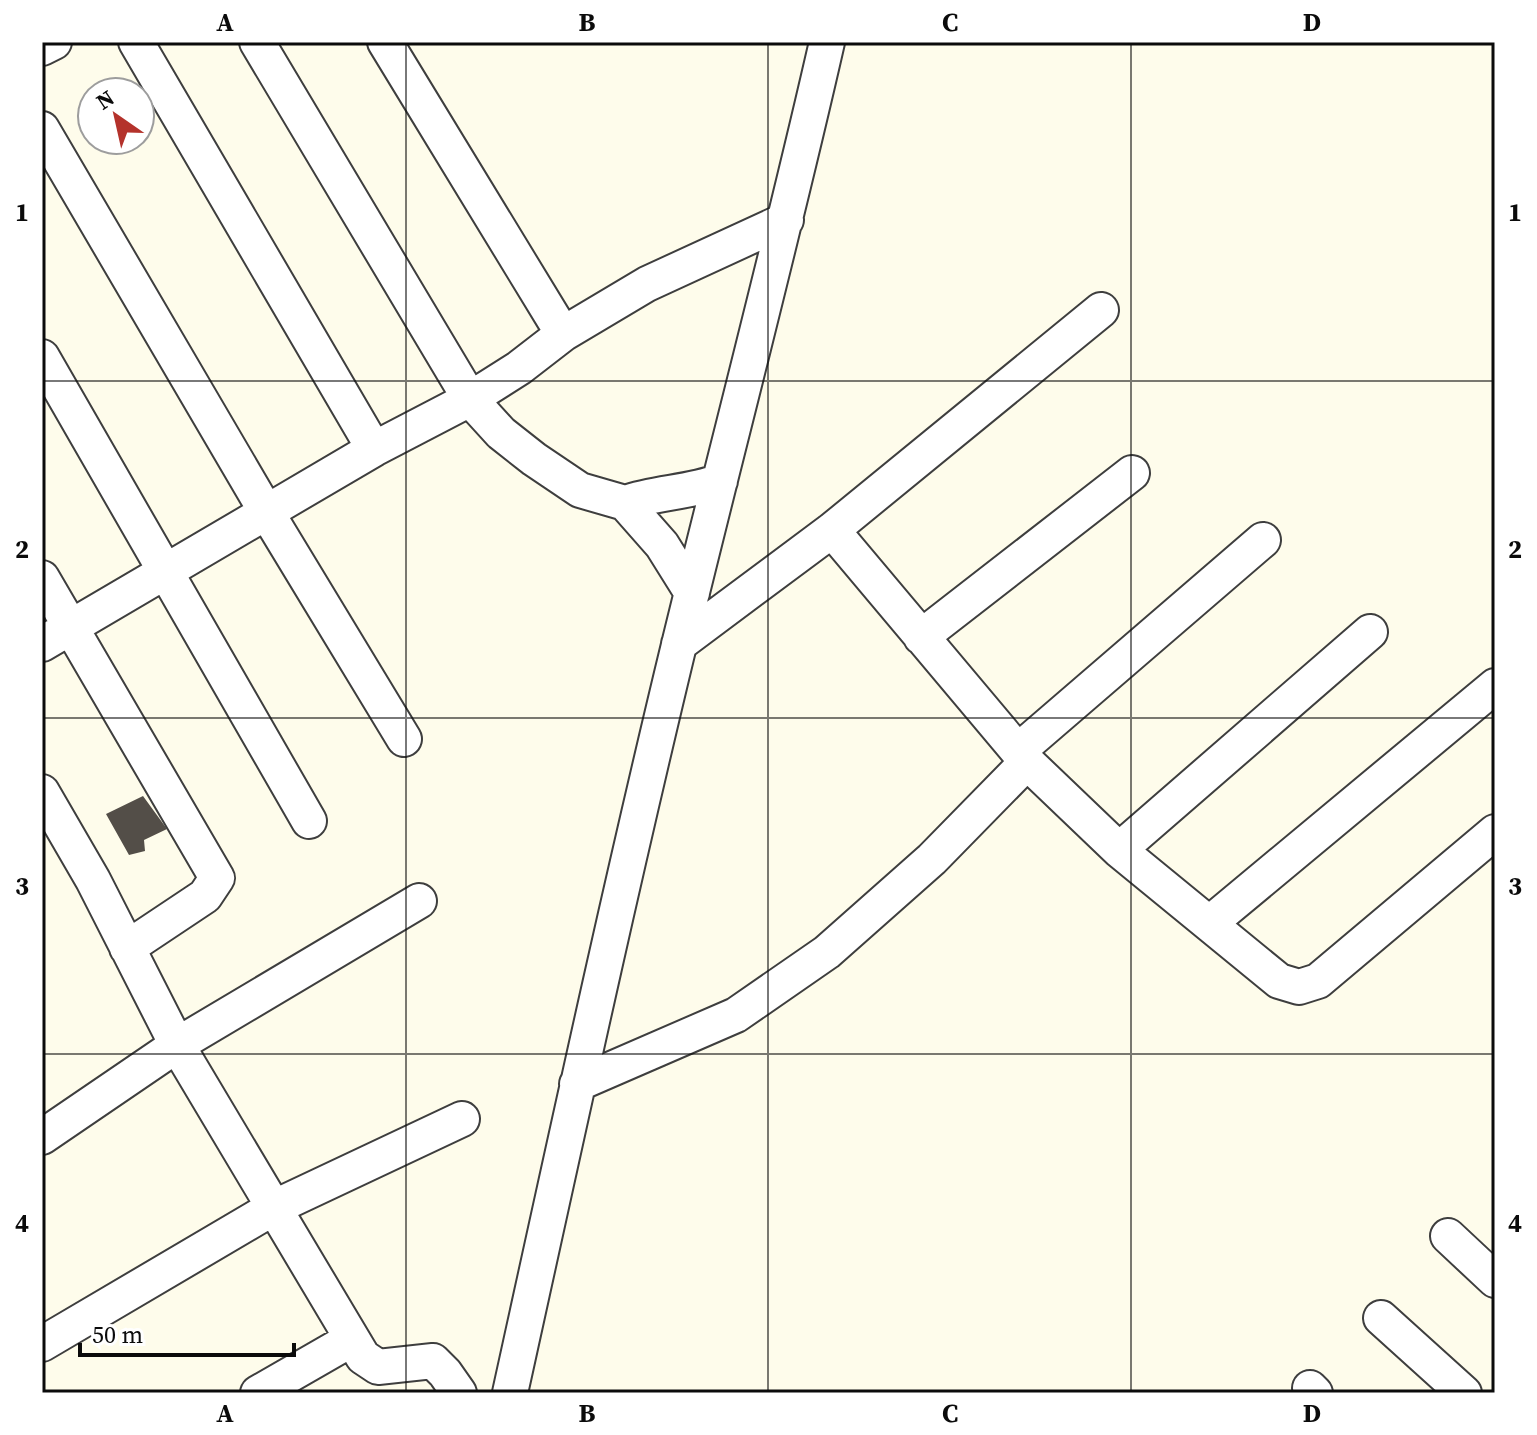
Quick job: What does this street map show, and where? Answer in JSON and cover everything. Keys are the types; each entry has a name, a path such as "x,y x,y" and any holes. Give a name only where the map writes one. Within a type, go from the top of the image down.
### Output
{"street":[{"path":"42,48 54,42"},
{"path":"136,42 374,449"},
{"path":"257,42 470,399 501,433 580,490 625,503 662,545 692,593"},
{"path":"385,42 563,334"},
{"path":"510,1393 577,1084 679,644 786,220 827,42"},
{"path":"42,129 267,513 404,739"},
{"path":"56,635 374,449 470,399 519,368 563,334 647,284 786,220"},
{"path":"679,644 832,530 1101,310"},
{"path":"42,357 309,821"},
{"path":"921,637 1132,473"},
{"path":"625,503 641,497 700,489 720,481"},
{"path":"832,530 1022,756 1119,850 1279,981 1299,987 1318,981 1495,832"},
{"path":"577,1084 736,1015 827,952 932,859 1022,756 1263,540"},
{"path":"42,578 56,635 217,878 205,896 127,948"},
{"path":"1119,850 1370,632"},
{"path":"1210,923 1495,686"},
{"path":"42,792 93,880 177,1045 363,1357 378,1367 433,1361 459,1393"},
{"path":"42,1137 177,1045 419,901"},
{"path":"42,1344 273,1208 462,1119"},
{"path":"1448,1236 1495,1280"},
{"path":"1381,1318 1464,1393"},
{"path":"258,1393 352,1339"}],"building":[{"path":"143,796 167,829 144,840 145,851 129,855 106,814"}]}
